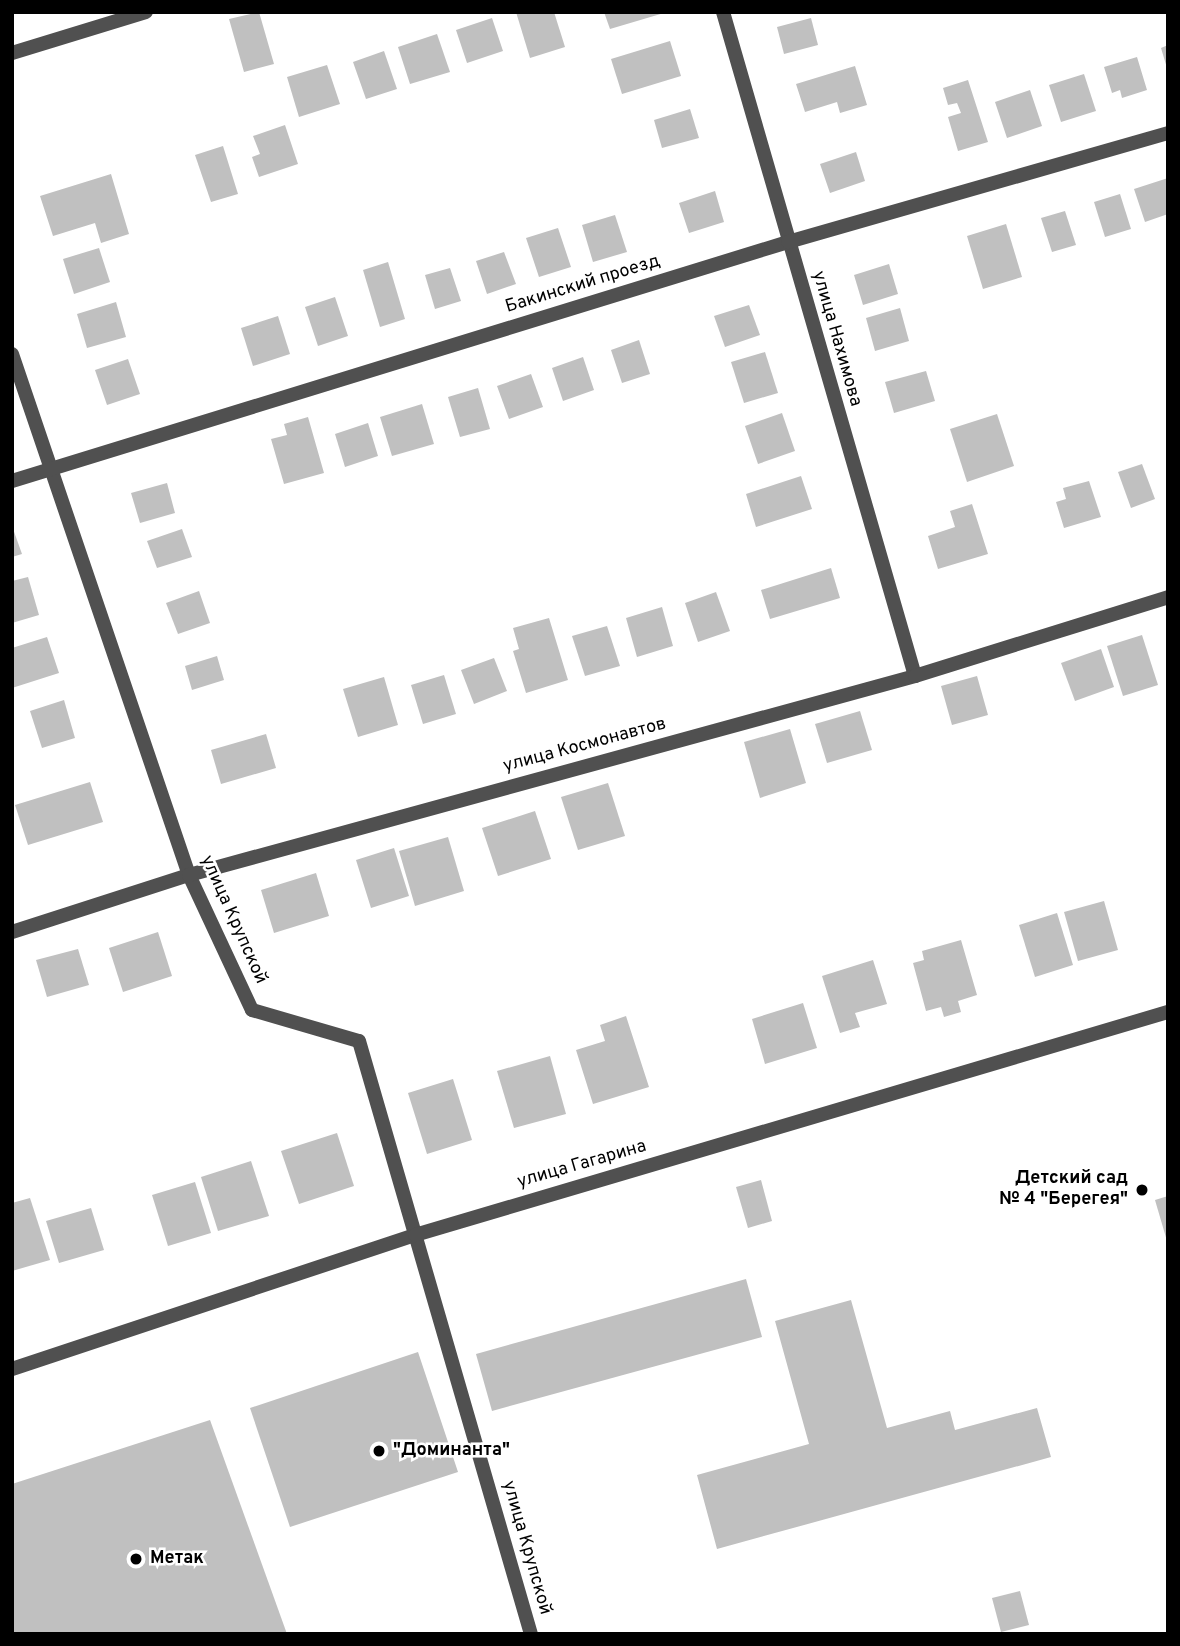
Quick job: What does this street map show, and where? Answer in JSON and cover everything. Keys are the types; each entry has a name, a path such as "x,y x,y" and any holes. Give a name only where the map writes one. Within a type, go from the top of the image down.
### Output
{"street":[{"path":"12,53 146,12"},
{"name":"улица Нахимова","path":"723,12 915,676"},
{"name":"Бакинский проезд","path":"12,481 788,242 1168,133"},
{"name":"улица Крупской","path":"12,354 54,468 190,874 252,1010 359,1041 531,1634"},
{"name":"улица Космонавтов","path":"12,932 190,874 915,676 1168,597"},
{"name":"улица Гагарина","path":"12,1369 415,1235 1168,1012"}],"building":[{"path":"259,12 274,64 244,72 229,19"},
{"path":"516,12 554,12 565,47 530,58"},
{"path":"604,12 664,12 664,13 610,29"},
{"path":"492,18 503,51 467,63 456,30"},
{"path":"811,18 818,45 784,54 777,27"},
{"path":"437,34 450,72 410,84 398,47"},
{"path":"670,41 681,76 622,94 611,59"},
{"path":"1168,45 1168,68 1167,68 1161,48"},
{"path":"384,51 397,89 366,99 353,62"},
{"path":"1137,57 1147,90 1122,98 1120,90 1112,93 1104,67"},
{"path":"327,65 340,104 299,117 287,77"},
{"path":"855,66 867,105 840,113 837,102 805,112 796,84"},
{"path":"1084,74 1096,111 1061,122 1049,85"},
{"path":"968,80 988,142 958,151 948,117 961,113 957,103 948,105 943,88"},
{"path":"1030,90 1042,126 1007,138 995,102"},
{"path":"690,109 699,138 662,148 654,120"},
{"path":"285,125 298,164 259,177 252,157 260,154 253,136"},
{"path":"223,146 238,194 211,202 195,155"},
{"path":"856,152 865,181 830,193 820,164"},
{"path":"111,174 129,234 101,243 95,223 53,236 40,196"},
{"path":"1168,178 1168,214 1145,222 1134,189"},
{"path":"715,191 724,222 689,233 679,203"},
{"path":"1120,194 1131,229 1105,237 1094,202"},
{"path":"1065,211 1076,245 1052,252 1041,218"},
{"path":"615,215 627,252 593,262 582,225"},
{"path":"1006,224 1022,277 983,289 967,236"},
{"path":"558,228 571,267 539,277 526,238"},
{"path":"99,248 110,282 74,294 63,259"},
{"path":"504,252 516,284 487,294 476,261"},
{"path":"388,262 405,319 380,327 363,270"},
{"path":"889,264 898,294 863,305 854,275"},
{"path":"450,268 461,301 435,309 425,275"},
{"path":"335,297 348,336 318,346 305,307"},
{"path":"116,302 126,337 87,348 77,314"},
{"path":"749,305 760,335 725,347 714,316"},
{"path":"900,308 909,341 875,351 866,318"},
{"path":"278,316 290,354 253,366 241,328"},
{"path":"639,340 650,374 622,383 611,350"},
{"path":"765,352 778,393 744,403 731,362"},
{"path":"583,357 594,390 563,401 552,368"},
{"path":"128,359 140,394 107,405 95,370"},
{"path":"926,371 935,401 894,413 885,382"},
{"path":"531,374 543,407 509,419 497,386"},
{"path":"478,388 490,429 460,437 448,397"},
{"path":"422,404 434,444 392,456 380,417"},
{"path":"782,413 795,451 758,464 745,426"},
{"path":"997,414 1014,466 967,482 950,429"},
{"path":"308,417 324,473 284,484 271,439 287,435 284,424"},
{"path":"368,423 378,456 345,467 335,434"},
{"path":"1142,464 1155,499 1131,508 1118,472"},
{"path":"801,476 812,509 756,527 746,494"},
{"path":"1089,481 1101,517 1064,528 1056,502 1066,499 1063,488"},
{"path":"167,483 175,513 140,523 131,493"},
{"path":"972,504 988,554 938,569 928,536 955,527 950,511"},
{"path":"12,526 22,554 12,557"},
{"path":"182,529 192,557 157,568 147,541"},
{"path":"831,568 840,598 770,619 761,590"},
{"path":"28,577 39,615 12,623 12,581"},
{"path":"199,591 210,623 178,634 166,603"},
{"path":"716,592 730,631 698,642 685,603"},
{"path":"662,607 673,646 637,657 626,618"},
{"path":"549,618 568,680 526,693 513,651 519,649 513,628"},
{"path":"607,626 620,666 585,676 572,636"},
{"path":"1142,635 1158,685 1123,696 1107,646"},
{"path":"47,637 59,673 12,688 12,648"},
{"path":"1101,649 1114,687 1075,701 1061,663"},
{"path":"217,656 224,680 192,690 185,666"},
{"path":"494,658 507,691 474,704 461,670"},
{"path":"444,675 456,714 423,724 411,685"},
{"path":"977,676 988,715 952,725 941,686"},
{"path":"384,677 398,725 358,737 343,689"},
{"path":"64,700 75,738 42,748 30,711"},
{"path":"860,711 872,750 827,763 815,724"},
{"path":"790,729 806,783 760,798 744,742"},
{"path":"266,734 276,768 221,784 211,750"},
{"path":"90,782 103,822 28,845 15,805"},
{"path":"608,783 625,836 578,850 561,797"},
{"path":"535,811 551,859 498,876 482,828"},
{"path":"448,837 464,891 415,906 399,851"},
{"path":"394,848 409,896 371,908 356,860"},
{"path":"316,873 329,916 274,933 261,890"},
{"path":"1104,901 1118,950 1078,961 1064,912"},
{"path":"1057,913 1073,965 1035,977 1019,925"},
{"path":"158,932 172,976 123,992 109,948"},
{"path":"961,940 977,995 958,1001 961,1012 944,1017 941,1007 926,1011 913,963 924,960 922,951"},
{"path":"78,949 89,985 47,997 36,960"},
{"path":"873,960 887,1004 855,1013 860,1027 840,1033 822,976"},
{"path":"803,1003 817,1048 765,1064 752,1019"},
{"path":"626,1016 649,1087 593,1104 576,1050 605,1041 600,1025"},
{"path":"550,1056 566,1114 514,1128 497,1071"},
{"path":"453,1079 472,1140 427,1154 408,1093"},
{"path":"337,1133 354,1186 299,1204 281,1151"},
{"path":"251,1161 269,1216 218,1231 201,1177"},
{"path":"761,1180 772,1221 748,1228 736,1187"},
{"path":"195,1182 211,1233 168,1246 152,1195"},
{"path":"1168,1196 1168,1241 1167,1241 1155,1200"},
{"path":"30,1198 50,1260 12,1271 12,1203"},
{"path":"91,1208 104,1250 59,1263 46,1221"},
{"path":"746,1279 762,1337 492,1411 476,1354"},
{"path":"851,1300 887,1428 950,1411 955,1430 1037,1408 1051,1457 717,1549 697,1475 809,1444 775,1321"},
{"path":"418,1352 458,1472 290,1527 250,1408"},
{"name":"Метак","path":"210,1420 287,1634 12,1634 12,1484"},
{"path":"1020,1591 1029,1625 1001,1632 992,1598"}],"place":[{"name":"Детский сад № 4 \"Берегея\"","path":"1142,1190"},
{"name":"\"Доминанта\"","path":"379,1451"},
{"name":"Метак","path":"136,1559"}]}
